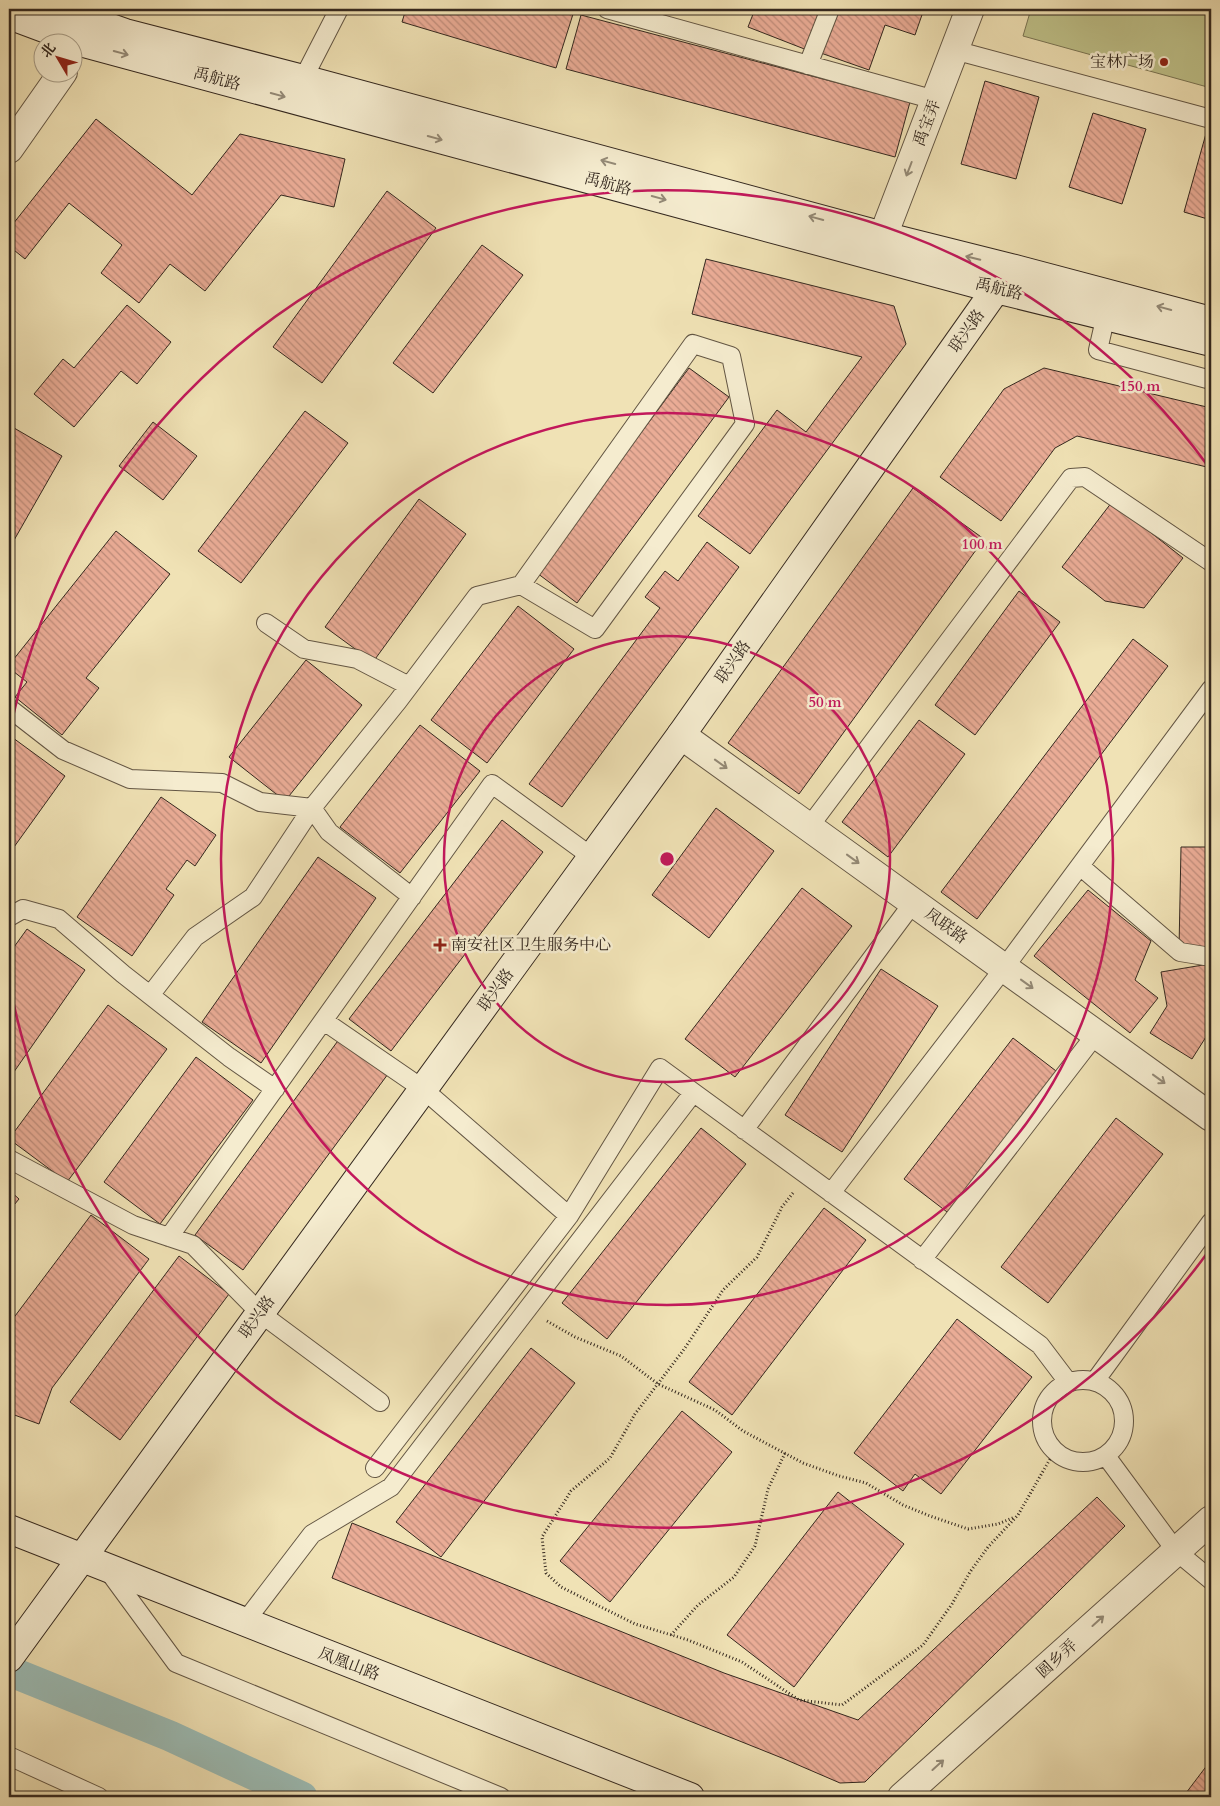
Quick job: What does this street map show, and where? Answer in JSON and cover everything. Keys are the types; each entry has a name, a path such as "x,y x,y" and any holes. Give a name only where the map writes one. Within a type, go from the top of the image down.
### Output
{"street":[{"name":"禹航路","path":"57,9 85,42"},
{"name":"禹宝弄","path":"883,236 970,9"},
{"name":"禹航路","path":"9,15 85,42 1004,278 1109,304 1211,321"},
{"name":"禹航路","path":"85,42 125,33 303,79 883,236 1004,278"},
{"path":"9,149 56,82"},
{"name":"联兴路","path":"9,1658 681,736 1004,278"},
{"name":"禹航路","path":"1109,304 1211,342"},
{"name":"凤联路","path":"681,736 1211,1117"},
{"name":"圆乡弄","path":"902,1797 1211,1520"},
{"name":"凤凰山路","path":"9,1529 81,1559 690,1797"}],"lane":[{"path":"303,79 339,9"},
{"path":"607,9 935,100"},
{"path":"808,64 830,9"},
{"path":"954,50 1211,119"},
{"path":"1109,304 1098,350 1211,380"},
{"path":"148,993 155,989 196,937 253,897 312,808 410,686 477,596 522,585 693,344 731,356 745,424 595,629 522,585"},
{"path":"809,827 1071,478 1085,477 1211,562"},
{"path":"266,623 304,648 357,659 410,686"},
{"path":"831,1193 1004,968 1211,690"},
{"path":"9,708 63,750 130,778 222,783 260,802 312,808 329,832 412,897"},
{"path":"169,1238 492,784 592,858"},
{"path":"1080,866 1180,952 1211,957"},
{"path":"744,1130 913,902"},
{"path":"9,918 23,909 59,919 229,1057 275,1089"},
{"path":"324,1020 423,1089 569,1216"},
{"path":"922,1260 1096,1034"},
{"path":"375,1468 569,1216 660,1068 1040,1345 1068,1382"},
{"path":"244,1622 312,1534 390,1487 693,1093"},
{"path":"9,1159 133,1225 192,1245 260,1313 380,1402"},
{"path":"1095,1381 1211,1222"},
{"path":"1095,1381 1108,1388 1117,1397 1123,1409 1122,1435 1116,1447 1106,1456 1093,1462 1079,1463 1066,1460 1054,1452 1046,1440 1041,1427 1042,1413 1047,1400 1056,1389 1068,1382 1095,1381"},
{"path":"1106,1456 1176,1551 1211,1580"},
{"path":"107,1569 176,1663 502,1797"},
{"path":"9,1756 99,1797"}],"path":[{"path":"807,1176 782,1207 757,1257 723,1290 685,1348 636,1414 610,1458 571,1491 542,1537 546,1572 561,1587 635,1624 671,1635 742,1662 798,1700 842,1705 923,1645 952,1604 988,1547 1018,1515 1054,1452"},
{"path":"527,1310 576,1337 621,1356 658,1384 715,1410 743,1431 803,1463 866,1483 903,1505 968,1529 998,1524 1018,1515"},
{"path":"671,1635 698,1605 734,1577 755,1546 768,1489 785,1453"}],"green space":[{"name":"宝林广场","path":"1031,9 1211,9 1211,88 1023,36"}],"building":[{"path":"406,9 567,9 574,11 556,68 402,22"},
{"path":"755,9 823,9 807,50 748,27"},
{"path":"834,9 924,9 915,35 885,25 869,70 818,52"},
{"path":"581,15 910,102 895,157 566,69"},
{"path":"985,81 1039,97 1016,179 961,164"},
{"path":"1093,113 1146,129 1122,204 1069,187"},
{"path":"96,119 192,195 240,134 345,159 334,207 281,195 205,291 170,264 139,303 101,273 122,245 69,203 25,259 9,246 9,229"},
{"path":"1207,130 1211,131 1211,220 1184,212"},
{"path":"387,191 436,228 322,383 273,347"},
{"path":"482,245 523,275 433,393 393,363"},
{"path":"706,259 894,306 906,344 750,554 698,516 777,410 806,432 862,357 692,314"},
{"path":"127,305 171,342 137,384 121,371 74,427 34,394 63,359 74,368"},
{"path":"689,368 729,397 577,603 537,573"},
{"path":"1044,368 1211,408 1211,468 1077,436 1055,448 1001,521 940,477 1004,389"},
{"path":"305,411 348,443 241,583 198,551"},
{"path":"153,422 197,456 163,500 119,466"},
{"path":"9,425 62,456 9,549"},
{"path":"913,488 984,539 799,794 728,743"},
{"path":"419,499 466,534 373,662 325,627"},
{"path":"1112,502 1183,558 1144,608 1105,601 1062,567"},
{"path":"116,531 170,574 86,678 99,688 62,735 15,697 27,682 9,668 9,665"},
{"path":"707,542 739,567 562,807 529,784 660,608 645,597 665,571 678,581"},
{"path":"1019,591 1060,622 975,735 935,705"},
{"path":"518,606 574,649 487,763 431,720"},
{"path":"1133,639 1168,666 977,919 941,892"},
{"path":"306,660 362,705 285,801 229,757"},
{"path":"919,720 965,754 888,857 842,822"},
{"path":"420,725 480,771 400,873 340,827"},
{"path":"9,735 65,776 9,854"},
{"path":"161,797 216,835 195,866 187,860 166,889 174,895 132,956 77,917"},
{"path":"716,808 774,851 709,938 652,895"},
{"path":"502,820 543,852 391,1051 349,1019"},
{"path":"1181,847 1211,847 1211,950 1179,949"},
{"path":"318,857 376,898 261,1063 202,1022"},
{"path":"802,888 852,926 735,1077 685,1039"},
{"path":"1088,890 1151,941 1135,980 1158,998 1130,1033 1034,956"},
{"path":"27,929 85,970 9,1079 9,954"},
{"path":"1203,965 1211,966 1211,1029 1192,1059 1150,1033 1167,1006 1161,972"},
{"path":"881,969 938,1006 842,1152 785,1115"},
{"path":"108,1005 167,1049 67,1182 9,1139"},
{"path":"340,1038 388,1074 243,1270 195,1235"},
{"path":"1013,1038 1060,1074 951,1215 904,1179"},
{"path":"196,1057 253,1100 160,1224 104,1182"},
{"path":"1116,1118 1163,1154 1048,1303 1001,1267"},
{"path":"701,1128 746,1164 607,1339 562,1303"},
{"path":"9,1190 19,1199 9,1211"},
{"path":"824,1208 866,1240 732,1415 689,1382"},
{"path":"91,1215 149,1259 52,1388 39,1424 9,1413 9,1324"},
{"path":"179,1256 229,1294 120,1440 70,1402"},
{"path":"957,1319 1032,1377 941,1494 915,1474 903,1491 854,1453"},
{"path":"531,1348 575,1383 441,1557 396,1522"},
{"path":"682,1411 732,1452 610,1602 560,1561"},
{"path":"838,1492 904,1544 794,1687 727,1635"},
{"path":"1097,1497 1125,1526 865,1782 840,1783 332,1578 352,1523 724,1673 858,1720"},
{"path":"1211,1760 1211,1797 1183,1797"}],"waterway":[{"path":"9,1671 170,1736 302,1797"}],"place":[{"name":"宝林广场","path":"1164,62"},
{"name":"南安社区卫生服务中心","path":"440,945"}]}
